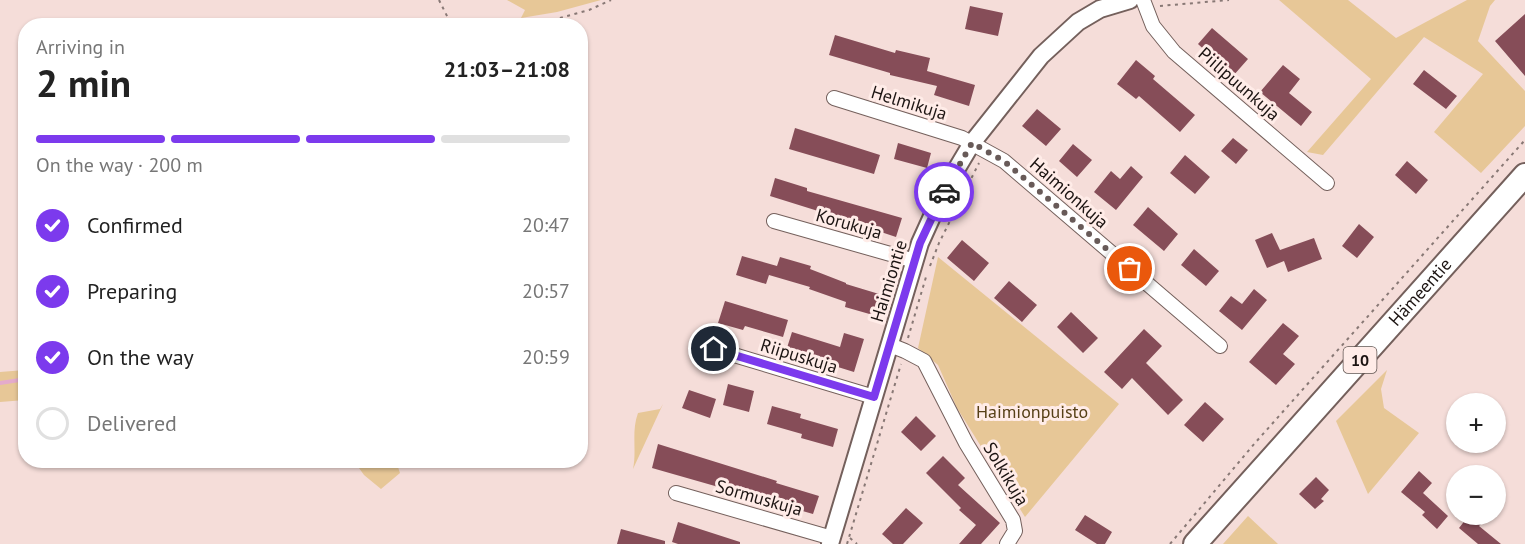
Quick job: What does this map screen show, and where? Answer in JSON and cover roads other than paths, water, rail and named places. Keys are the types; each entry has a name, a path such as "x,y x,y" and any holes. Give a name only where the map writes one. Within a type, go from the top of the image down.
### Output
{"highway":[{"name":"Hämeentie","path":"1195,544 1525,175"}],"street":[{"name":"Haimiontie","path":"836,542 874,397 897,348 920,243 944,190 979,147 1041,56 1099,5 1130,0"},
{"name":"Piilipuunkuja","path":"1144,4 1153,26 1174,51 1327,183"},
{"name":"Helmikuja","path":"834,98 979,147"},
{"name":"Haimionkuja","path":"979,147 1004,161 1220,346"},
{"name":"Korukuja","path":"774,221 915,261"},
{"name":"Solkikuja","path":"897,348 924,361 966,443 1012,520 1015,531 1007,544"},
{"name":"Riipuskuja","path":"714,349 874,397"},
{"name":"Sormuskuja","path":"676,493 836,542"}],"waterway":[{"path":"0,383 18,380"}],"park label":[{"name":"Haimionpuisto","path":"1032,412"}]}
